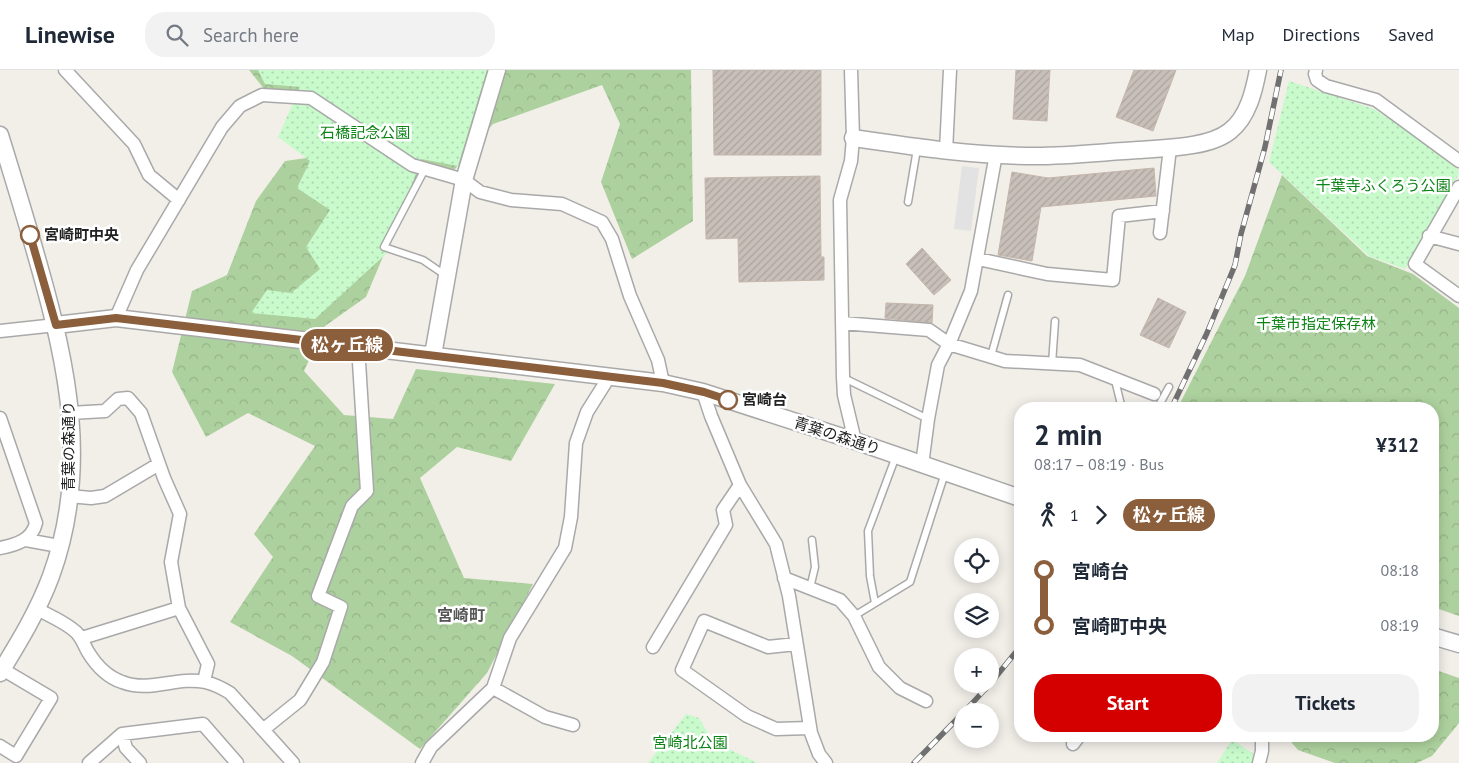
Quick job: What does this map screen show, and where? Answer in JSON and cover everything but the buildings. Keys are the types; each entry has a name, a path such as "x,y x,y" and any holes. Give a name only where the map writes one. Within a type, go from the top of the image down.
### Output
{"street":[{"path":"65,70 134,144 149,175 179,200"},
{"path":"433,355 464,180 497,70"},
{"path":"851,70 853,138 851,161 840,200 844,395 855,441"},
{"path":"946,151 950,70"},
{"path":"853,138 946,151 1036,156 1170,148 1212,140 1230,131 1250,104 1258,70"},
{"path":"1316,70 1317,80 1326,86 1376,100 1459,161"},
{"path":"116,318 137,270 222,127 240,106 262,95 311,98 412,165 464,180 480,192 512,200 562,204 602,222 612,239 630,296 658,360 663,383"},
{"name":"青葉の森通り","path":"0,135 56,325 67,379 72,469 60,546 50,577 37,609 1,671"},
{"path":"1160,234 1170,148"},
{"path":"922,465 938,365 971,291 996,154"},
{"path":"1459,187 1429,236 1415,264 1459,296"},
{"path":"978,259 1047,274 1113,280 1119,216 1163,211"},
{"path":"1429,236 1459,244"},
{"name":"青葉の森通り","path":"56,325 116,318 663,383 704,392 855,441 1014,496"},
{"path":"842,323 929,330 949,344 1005,361 1080,365 1154,394"},
{"path":"0,331 56,325"},
{"path":"264,729 300,700 323,662 341,607 318,596 352,506 366,491 358,346"},
{"path":"422,763 431,747 492,688 510,638 565,548 571,516 576,443 587,412 609,377"},
{"path":"704,392 711,416 740,485 776,544 784,578 810,728 820,754 826,763"},
{"path":"70,413 105,411 118,399 128,398 141,413 159,464 180,514 171,562 179,608 208,664 204,681"},
{"path":"0,418 35,517 34,532 26,540"},
{"path":"69,496 91,498 105,496 159,464"},
{"path":"653,647 726,525 723,510 740,485"},
{"path":"0,548 26,540 60,546"},
{"path":"784,578 840,600 854,616 880,667 900,688 926,701"},
{"path":"82,638 179,608"},
{"path":"37,609 70,627 82,638 96,664 106,674 120,682 145,687 193,681 204,681 217,685 230,693 294,763"},
{"path":"796,644 768,647 704,621 682,670 747,716 776,729 810,728"},
{"path":"1439,638 1459,644"},
{"path":"0,746 16,756 51,698 1,671"},
{"path":"492,688 545,717 574,725"},
{"path":"89,763 122,734 203,724 237,763"},
{"path":"122,734 126,748 140,763"},
{"path":"1259,763 1262,742"}],"lane":[{"path":"908,202 918,147"},
{"path":"425,169 384,247 423,260 447,276"},
{"path":"991,356 1008,295"},
{"path":"1052,364 1055,321"},
{"path":"843,377 928,419"},
{"path":"1115,379 1120,402"},
{"path":"1161,402 1169,387"},
{"path":"875,603 870,576 868,531 896,456"},
{"path":"854,616 910,582 945,473"},
{"path":"810,588 815,567 812,540"}],"green space":[{"path":"249,70 337,70 316,94 265,90"},
{"name":"石橋記念公園","path":"258,70 487,70 458,166 421,159 388,252 315,319 251,313 267,290 291,293 320,269 306,247 330,210 297,188 310,161 278,137 300,87 265,84"},
{"path":"436,70 691,70 693,221 632,259 601,182 620,124 602,85 493,124 455,169 419,171 366,297 325,326 304,371 344,415 393,419 416,369 555,384 511,461 457,447 420,478 464,578 533,584 487,673 420,749 292,656 230,622 273,557 254,534 315,446 248,413 206,437 172,372 192,291 227,275 256,201 285,161 364,150"},
{"name":"千葉寺ふくろう公園","path":"1289,81 1374,109 1456,163 1459,174 1405,269 1369,256 1269,162"},
{"name":"千葉市指定保存林","path":"1282,175 1367,256 1413,274 1459,308 1459,616 1439,609 1439,402 1181,402 1245,276"},
{"path":"1439,671 1459,678 1459,723 1432,756 1417,763 1335,763 1298,750 1291,742 1439,742"},
{"name":"宮崎北公園","path":"686,714 699,718 709,735 718,744 758,763 648,763"},
{"path":"1231,742 1235,742 1257,756 1255,763 1217,763"}],"shaded area":[{"path":"962,166 979,168 971,231 954,229"}],"railway":[{"path":"1174,402 1207,333 1235,265 1241,234 1265,147 1281,70"},
{"path":"999,673 1014,654"},
{"path":"972,703 982,693"},
{"path":"914,763 954,722"}],"bus line":[{"name":"松ヶ丘線","path":"30,235 56,325 116,318 663,383 704,392 728,400"}],"place":[{"name":"宮崎町中央","path":"30,235"},
{"name":"宮崎台","path":"728,400"}],"district":[{"name":"宮崎町","path":"461,615"}]}
